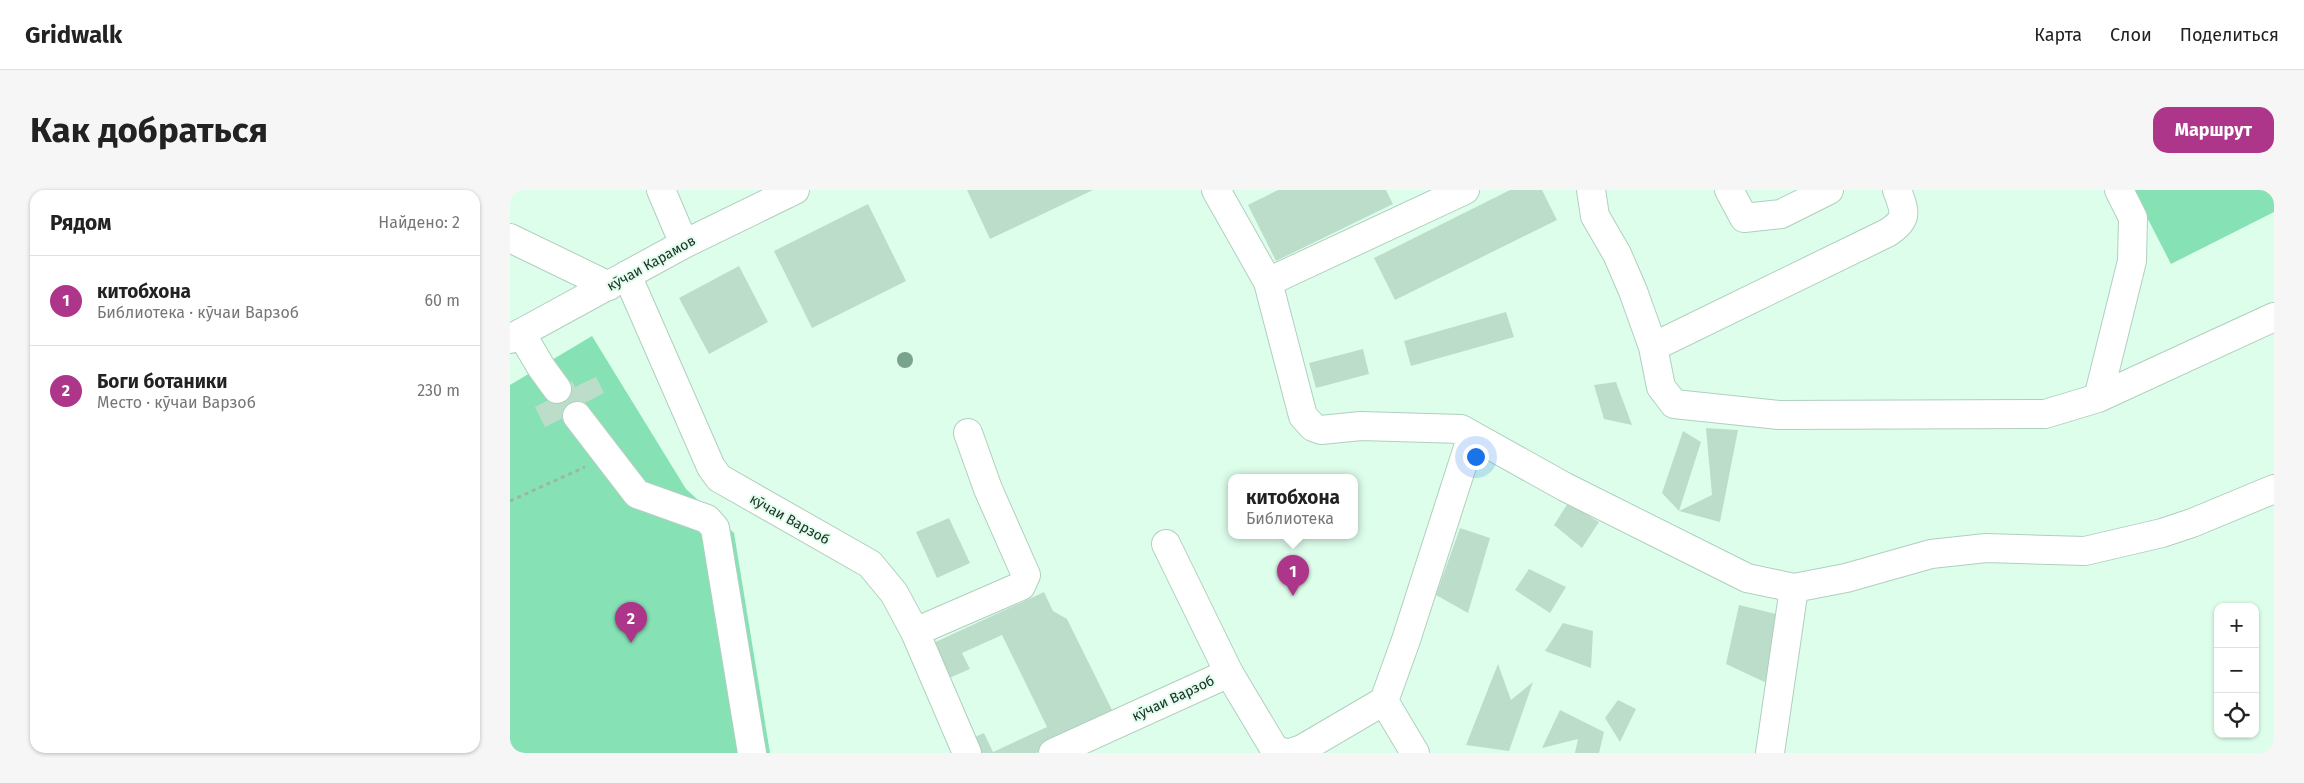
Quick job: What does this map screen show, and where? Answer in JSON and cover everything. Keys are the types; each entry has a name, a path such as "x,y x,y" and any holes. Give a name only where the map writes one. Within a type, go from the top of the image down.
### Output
{"street":[{"path":"661,190 684,244"},
{"name":"кӯчаи Карамов","path":"516,336 684,244 794,190"},
{"path":"1216,190 1268,282 1304,416 1313,427 1321,430 1361,426 1461,429 1565,487 1747,578 1794,588 1846,578 1931,554 1986,548 2084,551 2192,524 2273,491"},
{"path":"1268,282 1465,190"},
{"path":"1591,190 1595,216 1617,254 1653,347 1661,387 1674,404 1779,415 2044,414 2098,398 2274,317"},
{"path":"1729,190 1744,218 1781,214 1829,190"},
{"path":"1653,347 1887,233 1900,224 1905,211 1897,190"},
{"path":"2098,398 2132,261 2133,218 2118,190"},
{"path":"510,238 618,280"},
{"name":"кӯчаи Варзоб","path":"618,280 711,466 719,478 870,564 894,593 915,632 967,753"},
{"path":"516,336 557,389"},
{"path":"577,416 637,494 712,522 715,528 752,753"},
{"path":"915,632 1021,586 1026,575 988,489 968,433"},
{"path":"1290,753 1302,749 1384,701 1406,640 1472,435"},
{"path":"1166,544 1228,673"},
{"path":"1770,753 1794,588"},
{"name":"кӯчаи Варзоб","path":"1053,753 1228,673 1275,750 1286,753"},
{"path":"1384,701 1415,753"}],"path":[{"path":"510,501 587,466"}],"green space":[{"path":"2133,190 2274,190 2274,212 2171,264"},
{"path":"592,336 686,489 734,533 770,753 510,753 510,385"}],"building":[{"path":"967,190 1093,190 990,239"},
{"path":"1278,190 1386,190 1393,204 1276,261 1248,205"},
{"path":"1510,190 1542,190 1557,220 1395,300 1374,258"},
{"path":"868,204 906,281 812,328 774,251"},
{"path":"739,266 768,322 709,354 679,298"},
{"path":"1506,312 1514,337 1411,366 1404,341"},
{"path":"1363,349 1369,374 1316,388 1309,363"},
{"path":"596,377 604,393 585,403 588,410 563,418 545,427 535,407 554,397 551,392 572,381 575,387"},
{"path":"1616,382 1632,425 1604,419 1594,385"},
{"path":"1706,428 1738,430 1720,522 1679,511 1712,495"},
{"path":"1683,431 1701,442 1679,511 1662,493"},
{"path":"1568,503 1599,522 1582,548 1554,525"},
{"path":"949,518 970,563 937,578 916,532"},
{"path":"1460,528 1490,538 1468,613 1436,595"},
{"path":"1529,569 1566,587 1550,613 1515,590"},
{"path":"1044,592 1053,611 1067,619 1114,714 1036,753 972,753 966,741 984,733 993,752 1047,727 1002,635 962,653 970,669 947,679 931,644"},
{"path":"1739,605 1784,616 1773,686 1726,664"},
{"path":"1563,623 1593,631 1591,668 1545,651"},
{"path":"1498,664 1511,700 1533,682 1509,751 1466,745"},
{"path":"1618,700 1636,709 1620,742 1605,718"},
{"path":"1560,710 1604,732 1599,753 1575,753 1578,739 1542,748"}],"place":[{"name":"китобхона","path":"1293,596"},
{"name":"Боги ботаники","path":"631,643"}]}
